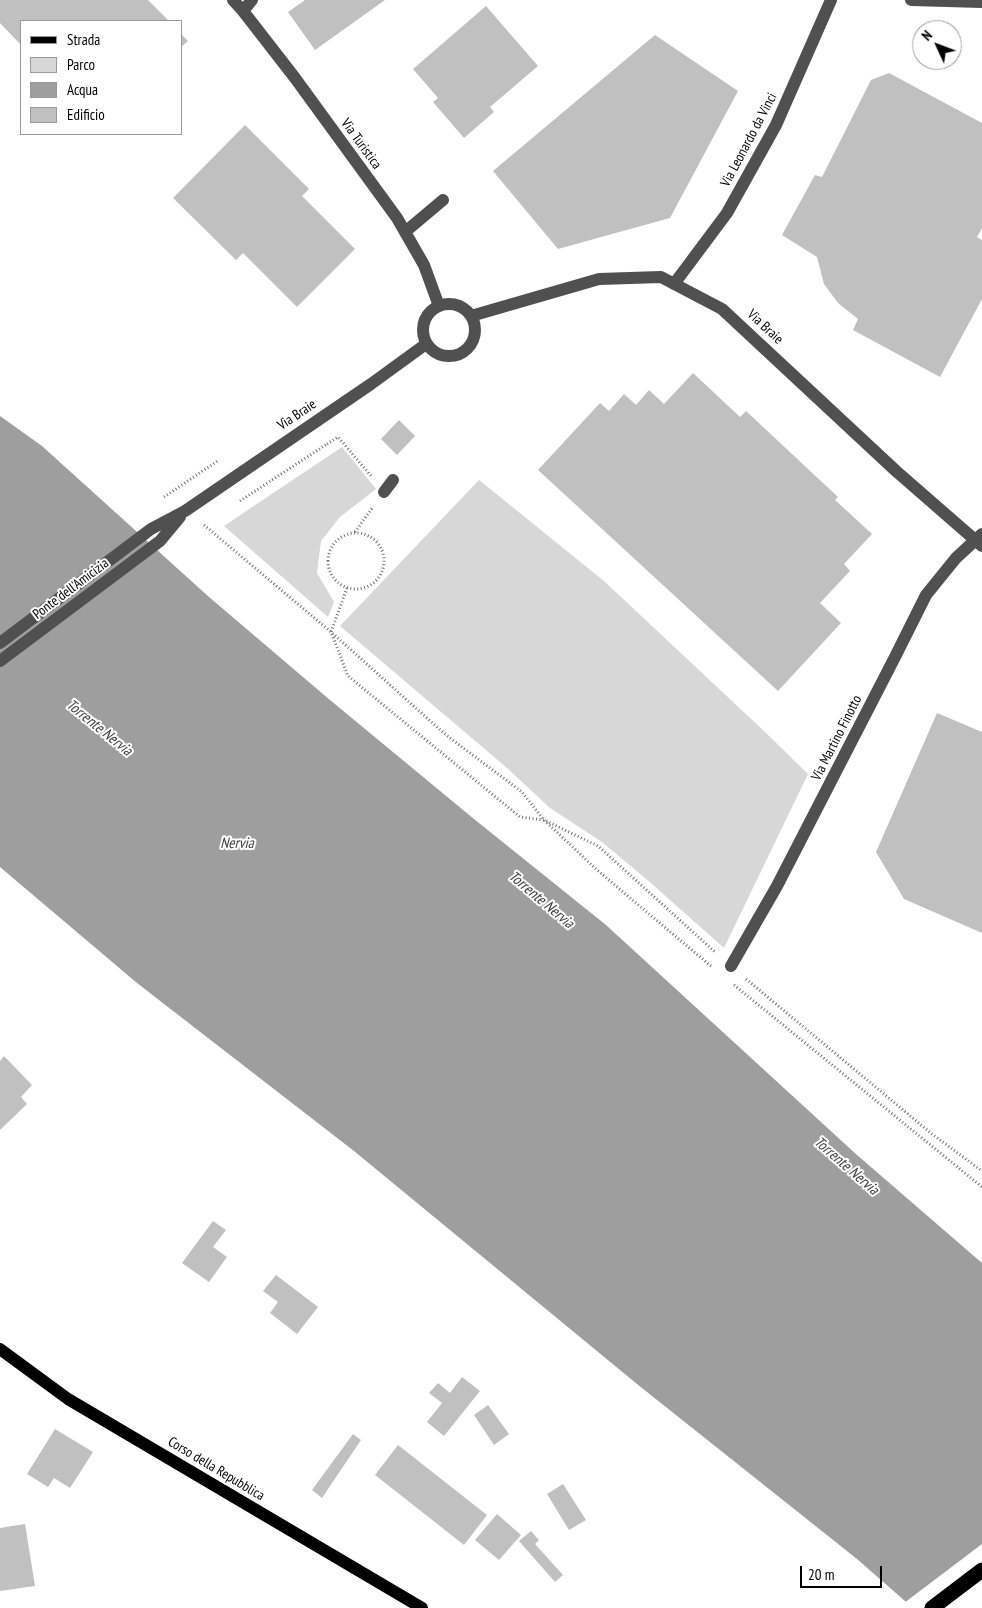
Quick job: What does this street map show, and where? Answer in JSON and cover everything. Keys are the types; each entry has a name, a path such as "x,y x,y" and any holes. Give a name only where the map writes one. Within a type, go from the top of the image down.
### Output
{"highway":[{"path":"932,1608 982,1570"}],"main road":[{"name":"Corso della Repubblica","path":"0,1349 68,1399 404,1604 422,1608"}],"street":[{"name":"Via Turistica","path":"233,0 243,10 301,86 396,218 424,265 439,306"},
{"path":"243,10 252,0"},
{"name":"Via Leonardo da Vinci","path":"674,284 727,213 776,125 831,0"},
{"path":"911,0 982,2"},
{"path":"405,232 443,200"},
{"name":"Via Braie","path":"471,316 599,279 661,277 722,308 896,471 980,540"},
{"path":"456,305 465,309 471,316 475,324 473,341 462,353 454,356 438,355 426,344 422,327 425,318 439,306 456,305"},
{"name":"Via Braie","path":"185,511 426,344"},
{"path":"384,492 393,480"},
{"name":"Ponte dell'Amicizia","path":"0,643 151,529 185,511"},
{"name":"Ponte dell'Amicizia","path":"0,661 160,542 185,511"},
{"name":"Via Martino Finotto","path":"731,966 778,886 926,595 956,558 980,540"}],"path":[{"path":"236,504 327,444"},
{"path":"350,451 384,492 355,532"},
{"path":"211,520 203,525 331,632 446,735 522,792 544,820 597,870 715,970"},
{"path":"355,532 364,533 373,538 380,546 384,564 381,574 375,582 357,589 347,588 339,584 328,570 327,561 328,552 332,544 338,538 355,532"},
{"path":"347,588 331,632 348,676 520,817 544,820 598,846 731,966 932,1134 982,1171"},
{"path":"730,982 982,1187"}],"green space":[{"path":"342,447 376,489 340,517 321,541 317,573 334,602 328,617 224,526"},
{"path":"479,480 604,581 808,774 724,948 602,842 550,808 507,768 340,626"}],"water":[{"name":"Nervia","path":"0,416 42,446 209,597 330,700 606,925 857,1155 982,1263 982,1608 913,1608 857,1559 637,1384 354,1151 137,983 0,867"}],"pier":[{"path":"982,1544 982,1608 909,1608 904,1603"}],"building":[{"path":"0,0 148,0 168,20 20,20 20,44 0,23"},
{"path":"305,0 385,0 315,50 288,12"},
{"path":"486,6 538,66 490,107 494,112 464,138 433,102 438,98 413,69"},
{"path":"182,35 188,41 182,46"},
{"path":"655,35 738,91 670,218 558,249 493,171"},
{"path":"889,73 982,123 982,228 977,237 982,240 982,299 940,377 853,330 858,319 838,303 824,284 817,257 782,235 815,175 822,177 871,80"},
{"path":"245,125 309,189 302,196 355,249 297,307 243,253 236,260 173,198"},
{"path":"693,373 740,417 746,411 838,497 835,500 872,534 844,564 850,571 820,603 841,623 778,691 538,470 600,403 609,411 624,394 636,405 649,390 664,404"},
{"path":"399,420 415,436 397,455 381,439"},
{"path":"937,713 982,732 982,933 904,899 876,852"},
{"path":"4,1056 32,1085 21,1097 27,1104 0,1130 0,1061"},
{"path":"213,1221 226,1230 213,1247 227,1257 209,1282 182,1263"},
{"path":"276,1275 318,1307 297,1334 270,1313 278,1302 263,1291"},
{"path":"462,1377 480,1391 444,1436 427,1422 442,1403 429,1393 438,1383 450,1393"},
{"path":"488,1405 509,1434 494,1445 474,1415"},
{"path":"55,1429 93,1452 70,1488 54,1478 48,1487 27,1474"},
{"path":"353,1434 361,1440 322,1498 312,1490"},
{"path":"398,1445 487,1515 464,1545 375,1475"},
{"path":"563,1484 586,1520 569,1530 547,1494"},
{"path":"497,1514 521,1535 499,1560 475,1540"},
{"path":"25,1524 35,1586 0,1591 0,1528"},
{"path":"531,1531 539,1540 535,1544 563,1575 555,1582 519,1541"}],"water label":[{"name":"Torrente Nervia","path":"99,728"},
{"name":"Torrente Nervia","path":"541,900"},
{"name":"Torrente Nervia","path":"846,1166"}]}
